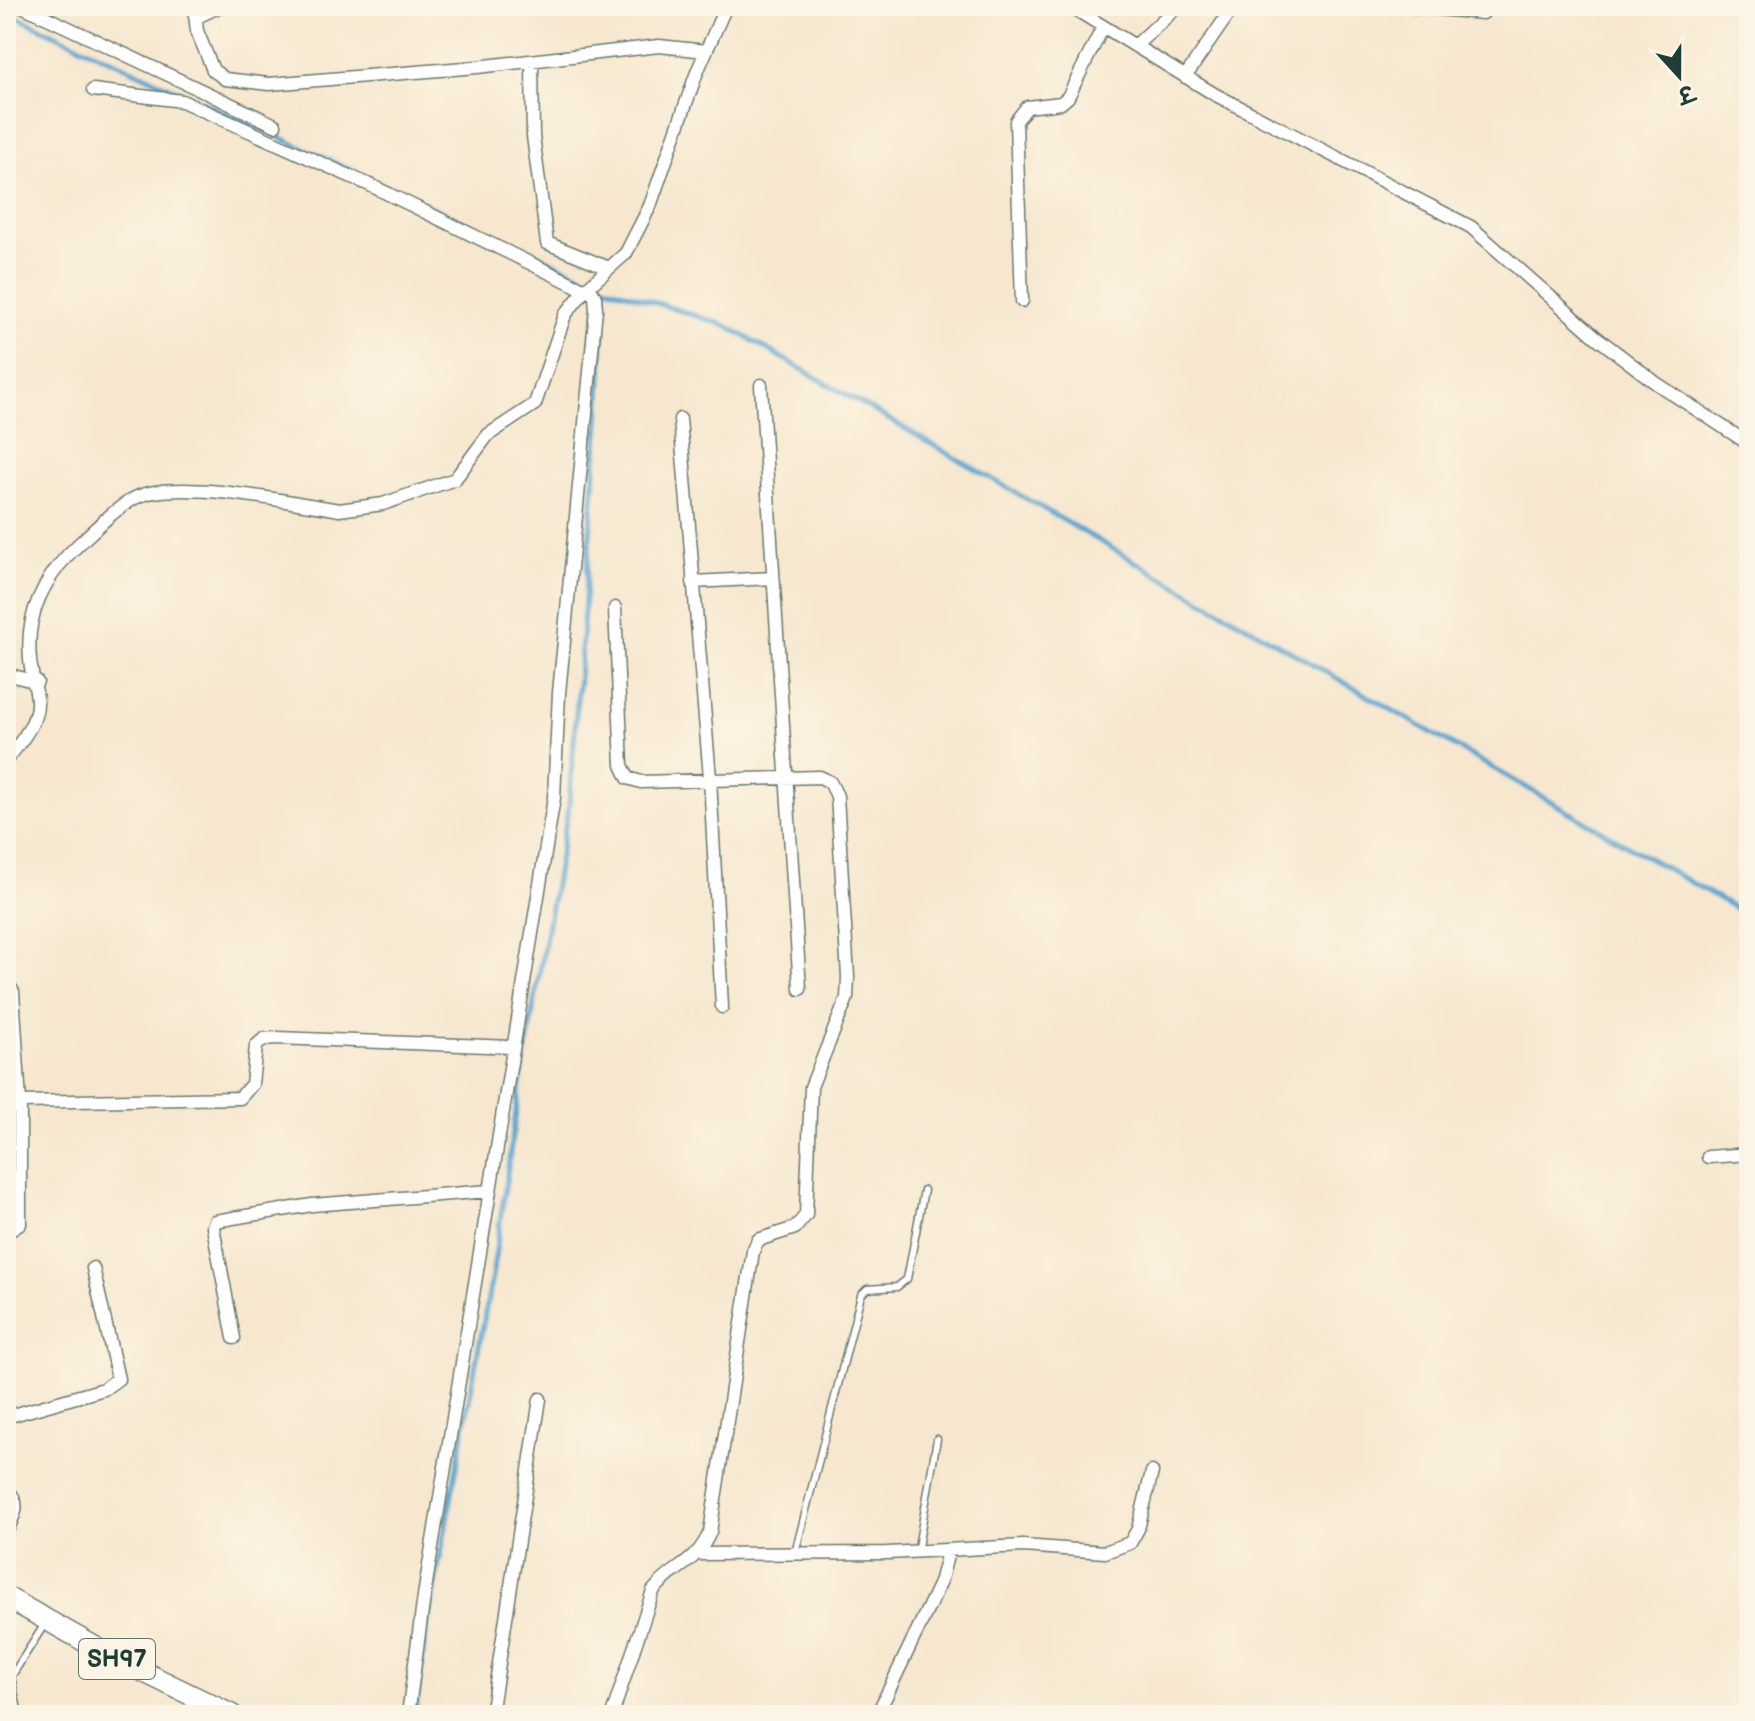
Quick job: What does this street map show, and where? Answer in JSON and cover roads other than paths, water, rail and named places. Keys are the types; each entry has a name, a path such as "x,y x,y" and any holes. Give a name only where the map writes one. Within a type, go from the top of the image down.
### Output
{"main road":[{"name":"SH97","path":"6,1597 227,1714"}],"street":[{"path":"22,6 372,186 588,287 595,297 559,693 554,798 408,1715"},
{"path":"220,6 195,11 199,37 213,70 221,77 269,84 532,61 659,46 706,51"},
{"path":"6,760 36,719 40,701 28,655 31,620 48,579 59,563 99,525 136,497 169,488 350,510 448,483 462,474 488,435 535,404 565,315 588,287 626,253 650,206 706,51 726,6"},
{"path":"1062,6 1185,77 1471,227 1596,337 1656,383 1749,444"},
{"path":"1135,46 1178,6"},
{"path":"1185,77 1234,6"},
{"path":"1403,6 1483,13"},
{"path":"1022,301 1016,121 1027,107 1061,103 1068,97 1103,27"},
{"path":"532,61 533,136 547,243 605,272"},
{"path":"204,101 221,77"},
{"path":"93,90 204,101 275,125"},
{"path":"761,385 800,989"},
{"path":"680,419 710,778 722,1007"},
{"path":"693,582 773,578"},
{"path":"615,608 624,774 641,782 820,777 830,782 837,796 847,998 811,1087 806,1215 795,1228 758,1240 753,1251 710,1532 701,1554"},
{"path":"6,674 37,682"},
{"path":"6,980 13,992 20,1102 20,1224 6,1233"},
{"path":"20,1102 240,1098 252,1084 256,1046 264,1039 513,1047"},
{"path":"1708,1157 1749,1154"},
{"path":"234,1338 213,1227 215,1221 312,1205 489,1191"},
{"path":"6,1417 104,1389 118,1379 93,1268"},
{"path":"491,1715 540,1399"},
{"path":"612,1715 653,1591 664,1577 701,1554 917,1553 1023,1546 1105,1552 1130,1543 1138,1529 1152,1472"},
{"path":"6,1488 17,1501 17,1509 6,1532"},
{"path":"877,1715 940,1583 948,1552"}],"lane":[{"path":"795,1553 861,1295 867,1289 897,1287 907,1279 924,1190"},
{"path":"917,1553 937,1439"},
{"path":"19,1715 8,1688 11,1677 47,1621"}],"waterway":[{"path":"6,12 353,171"},
{"path":"381,184 605,286 727,326 1749,916"},
{"path":"415,1715 425,1639 493,1271 520,1084 569,804 599,420 605,286"}]}
